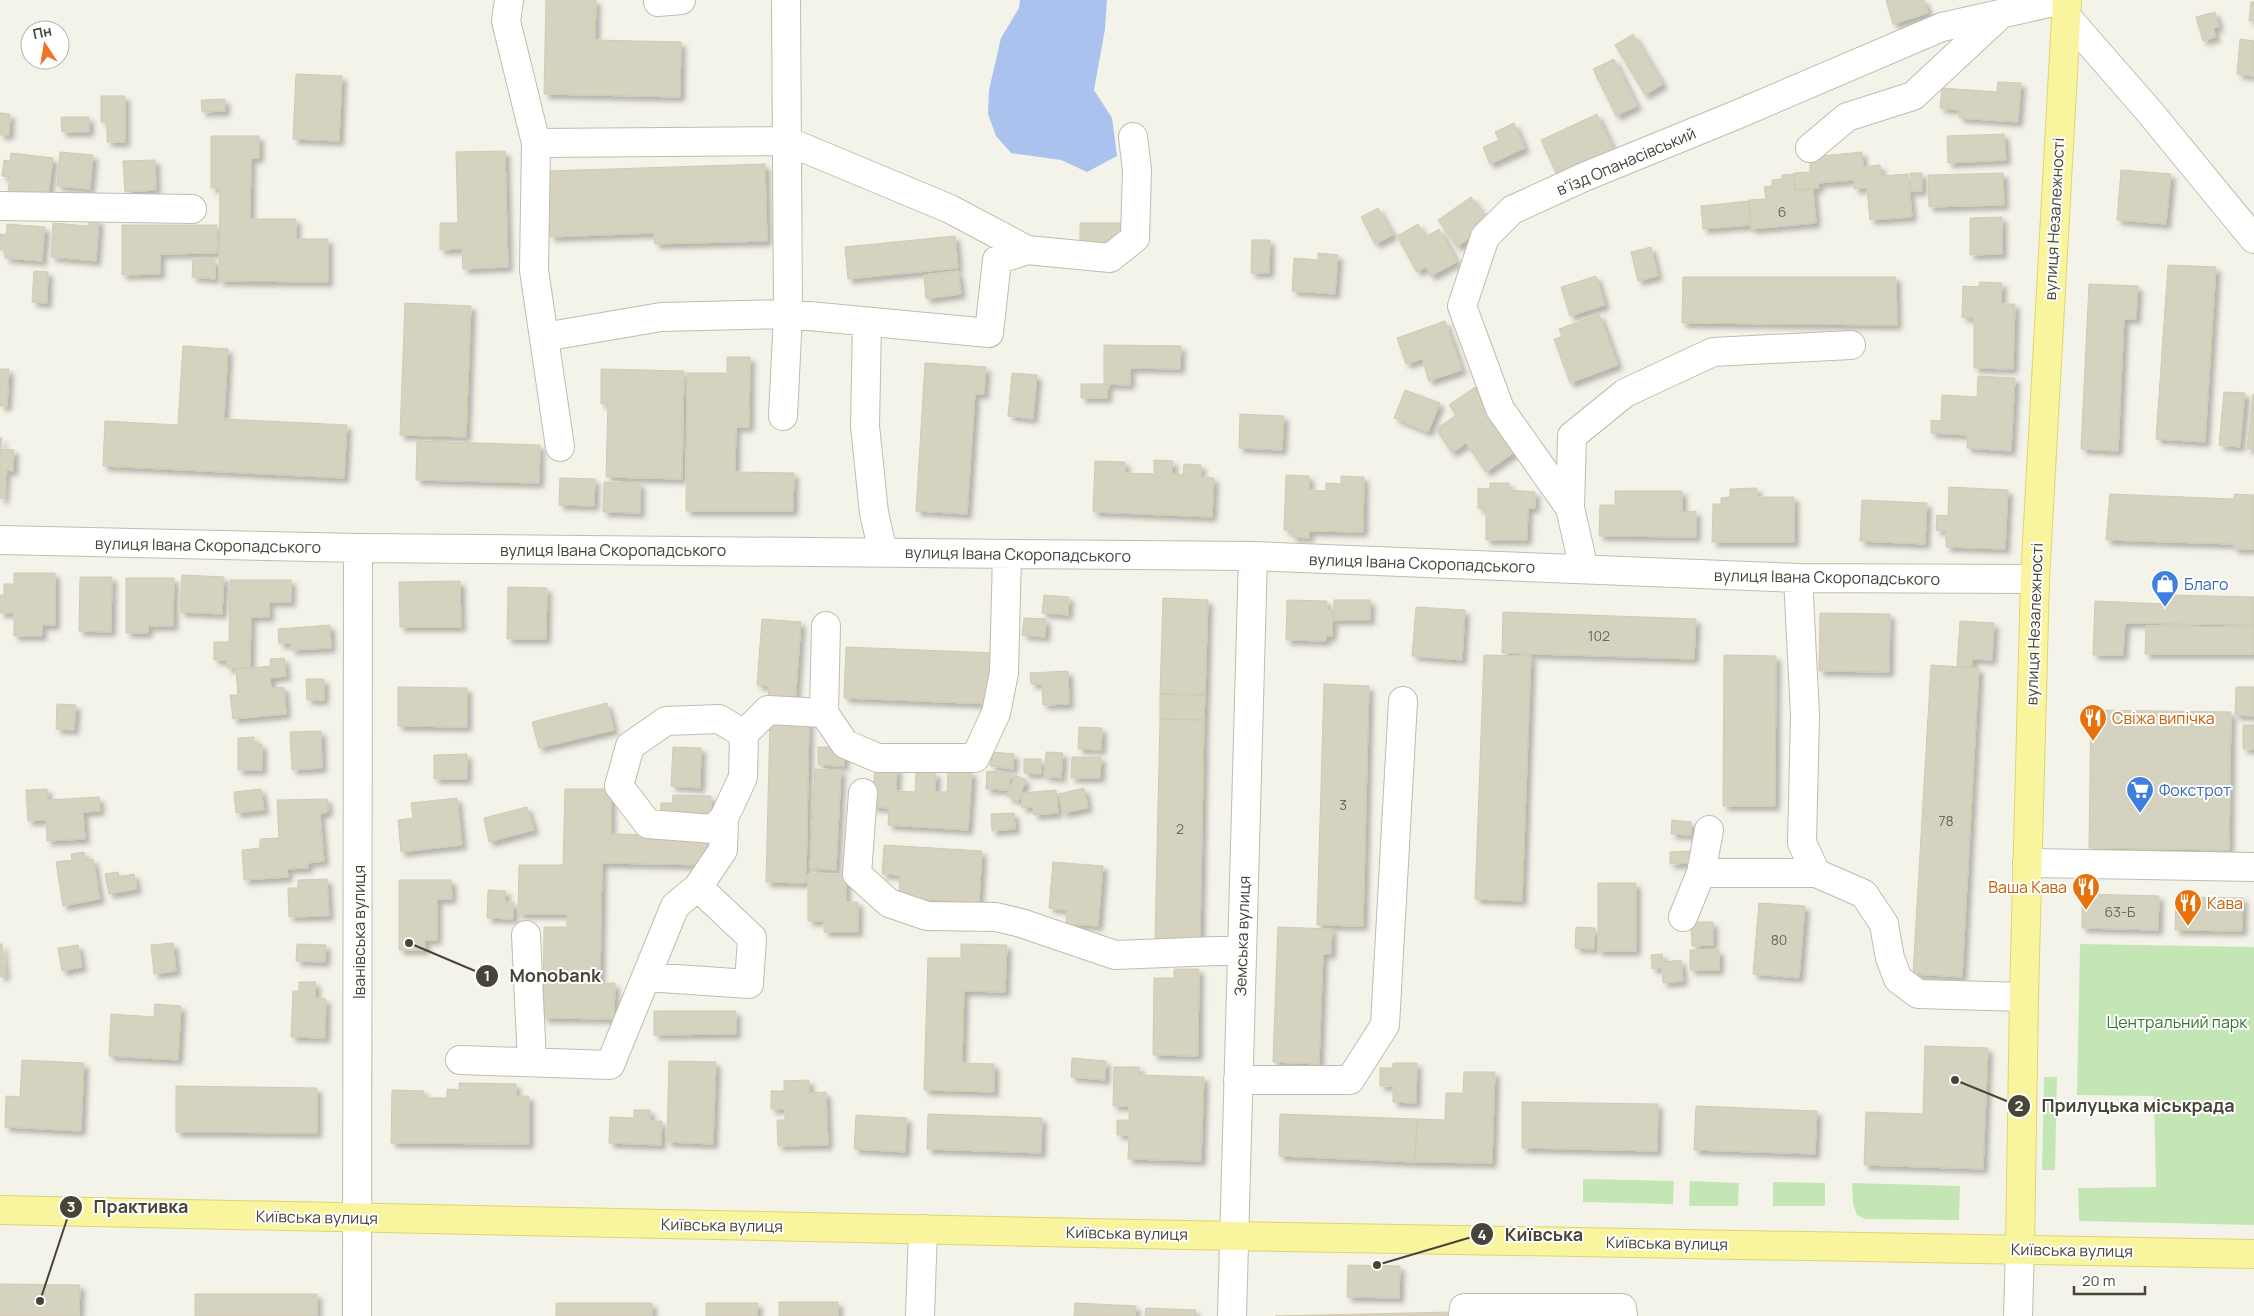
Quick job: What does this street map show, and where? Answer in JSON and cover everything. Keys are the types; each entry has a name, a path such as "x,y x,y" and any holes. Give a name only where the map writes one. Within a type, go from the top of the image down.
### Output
{"main road":[{"name":"вулиця Незалежності","path":"2020,1248 2027,863 2035,579 2065,5"},
{"name":"Київська вулиця","path":"0,1210 1234,1236 2020,1248 2254,1254"}],"street":[{"path":"509,0 506,21 536,143 534,270 560,447"},
{"path":"783,416 788,314 786,0"},
{"path":"2065,5 2254,239"},
{"name":"в'їзд Опанасівський","path":"1570,508 1500,408 1462,306 1485,236 1512,210 1584,177 1736,115 1942,27 2001,14 2065,5"},
{"path":"1810,148 1847,117 1913,96 2001,14"},
{"path":"536,143 787,141 950,209 1027,250 1110,258 1134,238 1137,170 1133,137"},
{"path":"0,206 192,209"},
{"path":"544,337 661,317 788,314 867,323 989,333 997,260 1027,250"},
{"path":"867,323 865,426 874,513 883,552"},
{"path":"1584,569 1570,508 1572,436 1625,393 1713,352 1851,344"},
{"name":"вулиця Івана Скоропадського","path":"0,540 358,548 1252,556 1798,578 2035,579"},
{"name":"Іванівська вулиця","path":"357,1316 359,1218 358,548"},
{"path":"826,626 824,713 845,744 878,758 975,758 996,713 1004,672 1007,554"},
{"name":"Земська вулиця","path":"1232,1316 1252,556"},
{"path":"1798,578 1805,715 1802,843 1816,873"},
{"path":"1238,1080 1350,1080 1385,1026 1403,701"},
{"path":"744,734 719,719 666,721 630,746 619,786 648,824 713,829 724,818 744,777 744,734 768,710 824,713"},
{"path":"863,793 858,874 889,903 927,916 996,917 1022,923 1115,955 1242,950"},
{"path":"460,1060 610,1065 675,906 698,887 723,850 724,818"},
{"path":"1683,917 1701,873 1710,830"},
{"path":"2027,863 2254,867"},
{"path":"1701,873 1816,873 1864,894 1884,924 1890,958 1898,979 1918,994 2024,997"},
{"path":"646,977 749,984 752,938 698,887"},
{"path":"526,935 532,1062"},
{"path":"920,1316 923,1229"},
{"path":"2018,1316 2020,1248"},
{"path":"1463,1316 1464,1308 1622,1308 1623,1316"}],"green space":[{"name":"Центральний парк","path":"2080,944 2254,947 2254,1225 2079,1221 2078,1188 2156,1187 2154,1096 2077,1095"},
{"path":"2044,1077 2057,1077 2055,1170 2042,1170"},
{"path":"1583,1179 1674,1181 1673,1204 1583,1202"},
{"path":"1690,1181 1739,1183 1738,1206 1689,1206"},
{"path":"1773,1182 1825,1183 1825,1206 1773,1206"},
{"path":"1852,1183 1960,1186 1959,1220 1865,1219 1857,1215 1853,1204"}],"water":[{"path":"1020,0 1107,0 1105,29 1094,90 1112,118 1117,156 1087,172 1061,160 1011,153 996,136 988,114 989,90 1001,38 1019,8"}],"building":[{"path":"546,0 596,0 595,40 681,42 680,97 544,94"},
{"path":"1886,0 1924,0 1928,13 1893,24"},
{"path":"2251,2 2254,2 2254,21 2249,21"},
{"path":"2215,12 2219,27 2213,28 2216,37 2203,41 2196,17"},
{"path":"1633,34 1663,84 1645,95 1615,45"},
{"path":"2240,39 2254,41 2254,76 2237,74"},
{"path":"1614,59 1637,106 1616,116 1593,69"},
{"path":"296,74 342,76 339,141 293,139"},
{"path":"1998,82 2021,83 2018,122 1959,118 1959,110 1940,108 1942,88 1997,92"},
{"path":"101,96 125,96 125,142 107,142 107,122 101,122"},
{"path":"225,99 225,111 202,112 201,100"},
{"path":"0,113 10,114 9,135 0,135"},
{"path":"1597,114 1614,151 1558,177 1541,140"},
{"path":"61,117 89,117 89,132 62,132"},
{"path":"1514,123 1525,148 1490,164 1483,147 1499,140 1495,132"},
{"path":"2004,134 2006,160 1948,163 1947,136"},
{"path":"211,136 259,136 259,158 251,158 250,219 296,219 296,239 328,239 328,282 219,281 220,188 211,188"},
{"path":"505,151 508,267 463,269 462,249 440,250 440,223 458,223 456,152"},
{"path":"60,152 93,155 90,189 57,186"},
{"path":"1862,152 1863,167 1880,165 1881,176 1908,174 1912,217 1870,220 1867,188 1854,189 1854,180 1818,183 1819,188 1795,190 1794,173 1810,172 1810,157"},
{"path":"11,153 53,158 48,197 8,191 10,177 2,176 4,160 10,161"},
{"path":"155,160 156,190 125,192 123,161"},
{"path":"765,164 767,241 655,244 654,233 550,237 548,171"},
{"path":"2121,170 2171,174 2166,224 2117,220"},
{"path":"1910,173 1922,173 1922,191 1911,191"},
{"path":"2003,173 2004,205 1929,207 1928,175"},
{"path":"1794,174 1795,190 1813,189 1816,223 1751,229 1749,200 1766,199 1764,187 1772,186 1772,180 1782,179 1782,175"},
{"path":"1471,197 1490,223 1457,247 1438,220"},
{"path":"1749,201 1751,225 1703,229 1701,206"},
{"path":"1378,208 1393,235 1375,244 1361,217"},
{"path":"2002,217 2002,254 1970,255 1970,218"},
{"path":"89,219 99,220 96,261 51,257 53,223 89,226"},
{"path":"1080,223 1121,223 1120,245 1080,245"},
{"path":"7,224 45,227 42,261 5,258 5,250 0,250 0,234 6,235"},
{"path":"1418,224 1425,237 1439,229 1457,262 1431,276 1426,267 1417,272 1397,236"},
{"path":"122,225 217,225 217,253 160,254 160,274 122,275"},
{"path":"955,236 958,268 848,279 845,247"},
{"path":"1252,240 1270,240 1269,273 1251,273"},
{"path":"1651,247 1658,276 1638,281 1631,252"},
{"path":"1318,253 1338,255 1335,294 1292,291 1294,258 1318,260"},
{"path":"193,259 215,260 215,279 192,277"},
{"path":"2168,265 2216,267 2205,442 2156,439"},
{"path":"34,271 48,272 47,303 32,302"},
{"path":"958,271 961,294 926,299 924,275"},
{"path":"1596,276 1605,305 1570,316 1561,287"},
{"path":"1683,277 1896,277 1897,325 1682,323"},
{"path":"1979,282 2002,283 2001,304 2015,304 2013,369 1974,368 1974,318 1962,317 1963,286 1979,287"},
{"path":"2089,284 2138,286 2136,319 2124,319 2118,451 2081,449"},
{"path":"405,303 471,306 466,437 400,435"},
{"path":"1599,314 1618,365 1570,383 1554,339 1562,337 1559,329"},
{"path":"1445,321 1462,370 1429,381 1422,359 1406,364 1397,338"},
{"path":"1104,345 1181,346 1180,369 1130,368 1130,385 1104,384"},
{"path":"183,346 228,349 224,419 347,425 344,478 103,466 105,421 178,425"},
{"path":"727,357 750,357 749,427 736,427 735,472 794,473 793,511 686,511 687,373 727,373"},
{"path":"925,363 986,367 984,394 975,394 967,514 916,511"},
{"path":"0,369 9,369 7,406 0,406"},
{"path":"601,369 684,371 682,479 606,477 608,404 601,404"},
{"path":"1012,373 1037,375 1033,419 1008,416"},
{"path":"1978,376 2015,378 2011,451 1967,448 1967,435 1931,433 1931,420 1941,421 1942,395 1977,397"},
{"path":"1081,384 1108,384 1107,398 1081,398"},
{"path":"1475,387 1515,452 1486,472 1466,443 1452,453 1436,429 1456,415 1449,405"},
{"path":"1405,390 1440,403 1428,432 1394,418"},
{"path":"2224,392 2245,393 2240,447 2219,445"},
{"path":"2253,394 2254,449 2247,449"},
{"path":"1240,414 1284,416 1282,450 1239,448"},
{"path":"0,438 2,438 1,449 14,450 13,471 6,470 4,499 0,498"},
{"path":"417,441 540,445 539,483 416,480"},
{"path":"1154,460 1173,461 1172,474 1183,475 1184,464 1201,465 1201,477 1214,478 1212,517 1093,512 1095,461 1125,462 1125,473 1154,474"},
{"path":"1286,475 1309,476 1309,490 1326,491 1326,483 1341,484 1341,476 1364,477 1363,532 1309,531 1309,538 1292,537 1292,530 1284,530"},
{"path":"560,478 595,479 594,506 559,505"},
{"path":"604,482 640,483 640,513 603,512"},
{"path":"1490,483 1509,483 1509,490 1535,492 1535,508 1528,508 1527,540 1486,540 1486,509 1478,508 1478,488 1490,489"},
{"path":"1949,487 2008,490 2005,549 1946,547 1946,531 1936,530 1937,515 1948,516"},
{"path":"1757,488 1757,497 1794,497 1794,542 1712,542 1713,504 1721,504 1721,498 1730,497 1730,489"},
{"path":"1615,491 1682,491 1682,512 1696,511 1696,537 1599,536 1600,505 1615,505"},
{"path":"2110,494 2233,499 2235,494 2254,495 2254,549 2234,549 2234,544 2106,540"},
{"path":"1862,500 1927,503 1925,544 1860,541"},
{"path":"14,573 55,573 55,625 42,625 42,636 14,636 14,613 0,613 0,595 4,595 4,584 14,584"},
{"path":"182,575 224,577 222,614 180,612"},
{"path":"80,577 112,577 111,632 79,631"},
{"path":"126,578 174,578 173,626 148,626 148,633 126,633"},
{"path":"230,580 291,580 291,602 269,602 269,617 251,617 250,668 227,668 227,660 214,660 214,642 229,642"},
{"path":"460,581 461,627 400,627 399,582"},
{"path":"508,587 547,588 546,639 507,639"},
{"path":"1044,595 1069,597 1068,615 1042,613"},
{"path":"2166,595 2254,597 2254,625 2125,623 2123,655 2093,655 2095,601 2165,604"},
{"path":"1163,598 1208,600 1205,695 1160,694"},
{"path":"1287,600 1327,601 1327,610 1333,610 1332,636 1326,636 1326,641 1286,640"},
{"path":"1334,600 1370,600 1370,620 1334,620"},
{"path":"1416,607 1465,610 1462,660 1412,656"},
{"path":"1503,612 1696,619 1694,659 1502,653"},
{"path":"1820,613 1890,614 1889,672 1819,671"},
{"path":"1024,618 1046,619 1045,637 1022,635"},
{"path":"762,619 801,622 795,704 768,702 769,686 757,685"},
{"path":"1960,621 1994,623 1992,660 1972,659 1972,667 1957,667"},
{"path":"330,625 331,648 291,650 291,643 279,644 278,629"},
{"path":"2146,626 2254,627 2254,654 2145,654"},
{"path":"846,647 995,653 992,704 844,698"},
{"path":"1484,655 1531,656 1522,901 1475,899"},
{"path":"1724,655 1776,656 1775,806 1723,806"},
{"path":"284,658 286,676 270,678 271,688 284,687 286,714 233,719 230,695 238,695 236,669 271,666 270,659"},
{"path":"1931,665 1979,668 1962,977 1913,974"},
{"path":"1068,671 1069,704 1043,705 1042,684 1031,684 1030,673"},
{"path":"306,679 324,679 324,700 307,700"},
{"path":"1324,684 1369,686 1363,926 1317,925"},
{"path":"398,687 467,688 467,727 398,726"},
{"path":"2236,687 2254,687 2254,716 2235,715"},
{"path":"1160,694 1205,695 1204,720 1160,719"},
{"path":"607,703 614,730 539,748 532,722"},
{"path":"57,704 76,705 74,730 56,729"},
{"path":"2091,710 2231,712 2229,850 2089,848"},
{"path":"770,719 809,720 806,883 766,882"},
{"path":"1160,719 1204,720 1200,939 1155,939"},
{"path":"2243,725 2254,725 2254,749 2243,749"},
{"path":"1079,727 1102,728 1101,750 1078,749"},
{"path":"321,731 322,768 292,770 290,732"},
{"path":"254,737 254,744 262,744 262,770 238,770 238,738"},
{"path":"673,747 701,748 700,788 671,786"},
{"path":"818,747 844,747 844,766 818,765"},
{"path":"992,752 1014,754 1013,769 990,766"},
{"path":"1046,752 1063,753 1061,778 1044,776"},
{"path":"467,754 467,779 434,779 434,755"},
{"path":"1072,757 1101,757 1100,778 1071,778"},
{"path":"1024,759 1041,759 1041,774 1024,773"},
{"path":"875,766 897,768 896,791 915,792 916,772 936,773 935,792 947,792 948,770 972,772 968,830 888,825 889,808 872,807"},
{"path":"815,769 841,770 836,870 810,868"},
{"path":"987,771 1010,773 1009,790 986,789"},
{"path":"1015,775 1026,780 1018,801 1007,796"},
{"path":"1084,788 1088,808 1063,813 1059,794"},
{"path":"47,789 48,800 99,797 100,811 83,812 85,839 47,841 46,820 28,821 26,790"},
{"path":"261,789 264,810 236,813 234,792"},
{"path":"565,789 611,789 611,834 707,836 707,865 602,863 600,983 615,983 614,1019 543,1018 544,927 567,927 567,914 518,914 519,865 563,865"},
{"path":"1056,790 1058,813 1034,815 1033,807 1022,808 1021,793"},
{"path":"673,795 711,796 711,823 660,821 661,803 672,803"},
{"path":"457,798 462,845 401,852 398,820 413,818 411,803"},
{"path":"327,799 328,812 320,814 324,861 308,863 308,868 287,869 288,877 244,880 242,850 260,848 260,839 279,838 277,800"},
{"path":"527,807 534,830 489,842 484,818"},
{"path":"1014,813 1015,829 992,831 991,814"},
{"path":"1672,820 1691,822 1691,835 1671,834"},
{"path":"884,845 982,851 979,903 899,898 900,875 882,874"},
{"path":"1690,851 1691,863 1670,864 1670,852"},
{"path":"84,852 85,860 93,859 100,899 63,906 56,862 72,860 71,854"},
{"path":"1053,862 1103,866 1098,926 1066,924 1067,910 1049,908"},
{"path":"118,872 119,877 134,874 137,889 109,894 105,874"},
{"path":"808,874 846,874 846,902 858,902 858,932 824,932 824,921 808,921"},
{"path":"327,879 329,916 289,917 288,888 298,888 298,880"},
{"path":"399,880 451,880 452,899 437,899 437,940 425,940 425,950 399,950"},
{"path":"1598,883 1636,883 1636,951 1598,951"},
{"path":"488,890 506,891 505,902 514,902 513,919 487,918"},
{"path":"2082,894 2159,896 2158,930 2082,928"},
{"path":"2176,897 2243,898 2242,931 2175,930"},
{"path":"1759,903 1805,906 1799,978 1753,974"},
{"path":"1691,922 1713,922 1713,945 1692,946"},
{"path":"1278,927 1332,929 1331,954 1323,954 1319,1064 1273,1062"},
{"path":"1576,927 1595,928 1594,949 1575,948"},
{"path":"173,943 176,971 154,974 151,945"},
{"path":"0,944 2,944 5,976 0,977"},
{"path":"297,944 326,945 325,962 296,961"},
{"path":"961,944 1007,945 1005,992 964,991 962,1063 994,1064 994,1092 924,1090 928,958 961,958"},
{"path":"78,945 82,967 62,971 58,948"},
{"path":"1690,950 1719,950 1719,970 1690,970"},
{"path":"1662,954 1663,962 1681,960 1683,981 1663,983 1662,968 1652,969 1651,955"},
{"path":"1174,969 1199,969 1198,1056 1153,1055 1154,978 1174,978"},
{"path":"299,982 316,982 315,998 326,999 325,1038 291,1037 293,991 299,991"},
{"path":"155,1004 181,1006 178,1060 109,1056 111,1014 154,1017"},
{"path":"654,1011 736,1011 736,1034 654,1035"},
{"path":"1925,1046 1988,1048 1983,1169 1864,1165 1866,1112 1923,1114"},
{"path":"1072,1058 1106,1061 1105,1080 1071,1077"},
{"path":"22,1060 84,1063 81,1131 5,1127 6,1096 20,1097"},
{"path":"669,1061 716,1062 713,1144 667,1142"},
{"path":"1393,1063 1417,1063 1416,1103 1393,1102 1393,1086 1380,1086 1380,1068 1393,1068"},
{"path":"1114,1067 1139,1067 1139,1075 1204,1077 1201,1161 1128,1159 1129,1135 1117,1135 1117,1120 1129,1120 1129,1106 1113,1106"},
{"path":"1464,1072 1495,1072 1492,1163 1415,1162 1417,1119 1445,1120 1446,1093 1463,1093"},
{"path":"809,1080 809,1093 826,1092 828,1145 778,1146 777,1120 785,1120 785,1109 771,1109 771,1091 784,1091 784,1081"},
{"path":"459,1083 516,1084 516,1096 529,1096 529,1144 391,1143 392,1090 424,1091 424,1098 447,1098 447,1089 459,1090"},
{"path":"176,1086 317,1088 317,1133 176,1132"},
{"path":"1522,1102 1658,1104 1657,1151 1522,1148"},
{"path":"1696,1106 1817,1111 1815,1154 1694,1150"},
{"path":"634,1110 650,1110 650,1121 662,1121 661,1145 609,1143 610,1117 634,1118"},
{"path":"928,1114 1042,1118 1041,1153 927,1149"},
{"path":"1280,1114 1417,1119 1415,1162 1279,1156"},
{"path":"856,1115 907,1118 905,1152 854,1149"},
{"path":"1348,1265 1400,1266 1399,1298 1347,1297"},
{"path":"0,1284 80,1285 79,1316 0,1316"},
{"path":"195,1294 317,1294 317,1316 195,1316"},
{"path":"779,1302 838,1302 838,1316 779,1316"},
{"path":"556,1303 652,1303 652,1316 556,1316"},
{"path":"706,1303 758,1303 757,1316 706,1316"},
{"path":"1075,1303 1136,1306 1135,1316 1074,1316"},
{"path":"1146,1308 1196,1310 1195,1316 1145,1316"},
{"path":"1452,1312 1452,1316 1275,1316"}],"place":[{"name":"Благо","path":"2165,608"},
{"name":"Свіжа випічка","path":"2093,742"},
{"name":"Фокстрот","path":"2140,814"},
{"name":"Ваша Кава","path":"2086,911"},
{"name":"Кава","path":"2188,927"},
{"name":"Monobank","path":"409,943"},
{"name":"Прилуцька міськрада","path":"1955,1080"},
{"name":"Київська","path":"1377,1265"},
{"name":"Практивка","path":"40,1301"}]}
